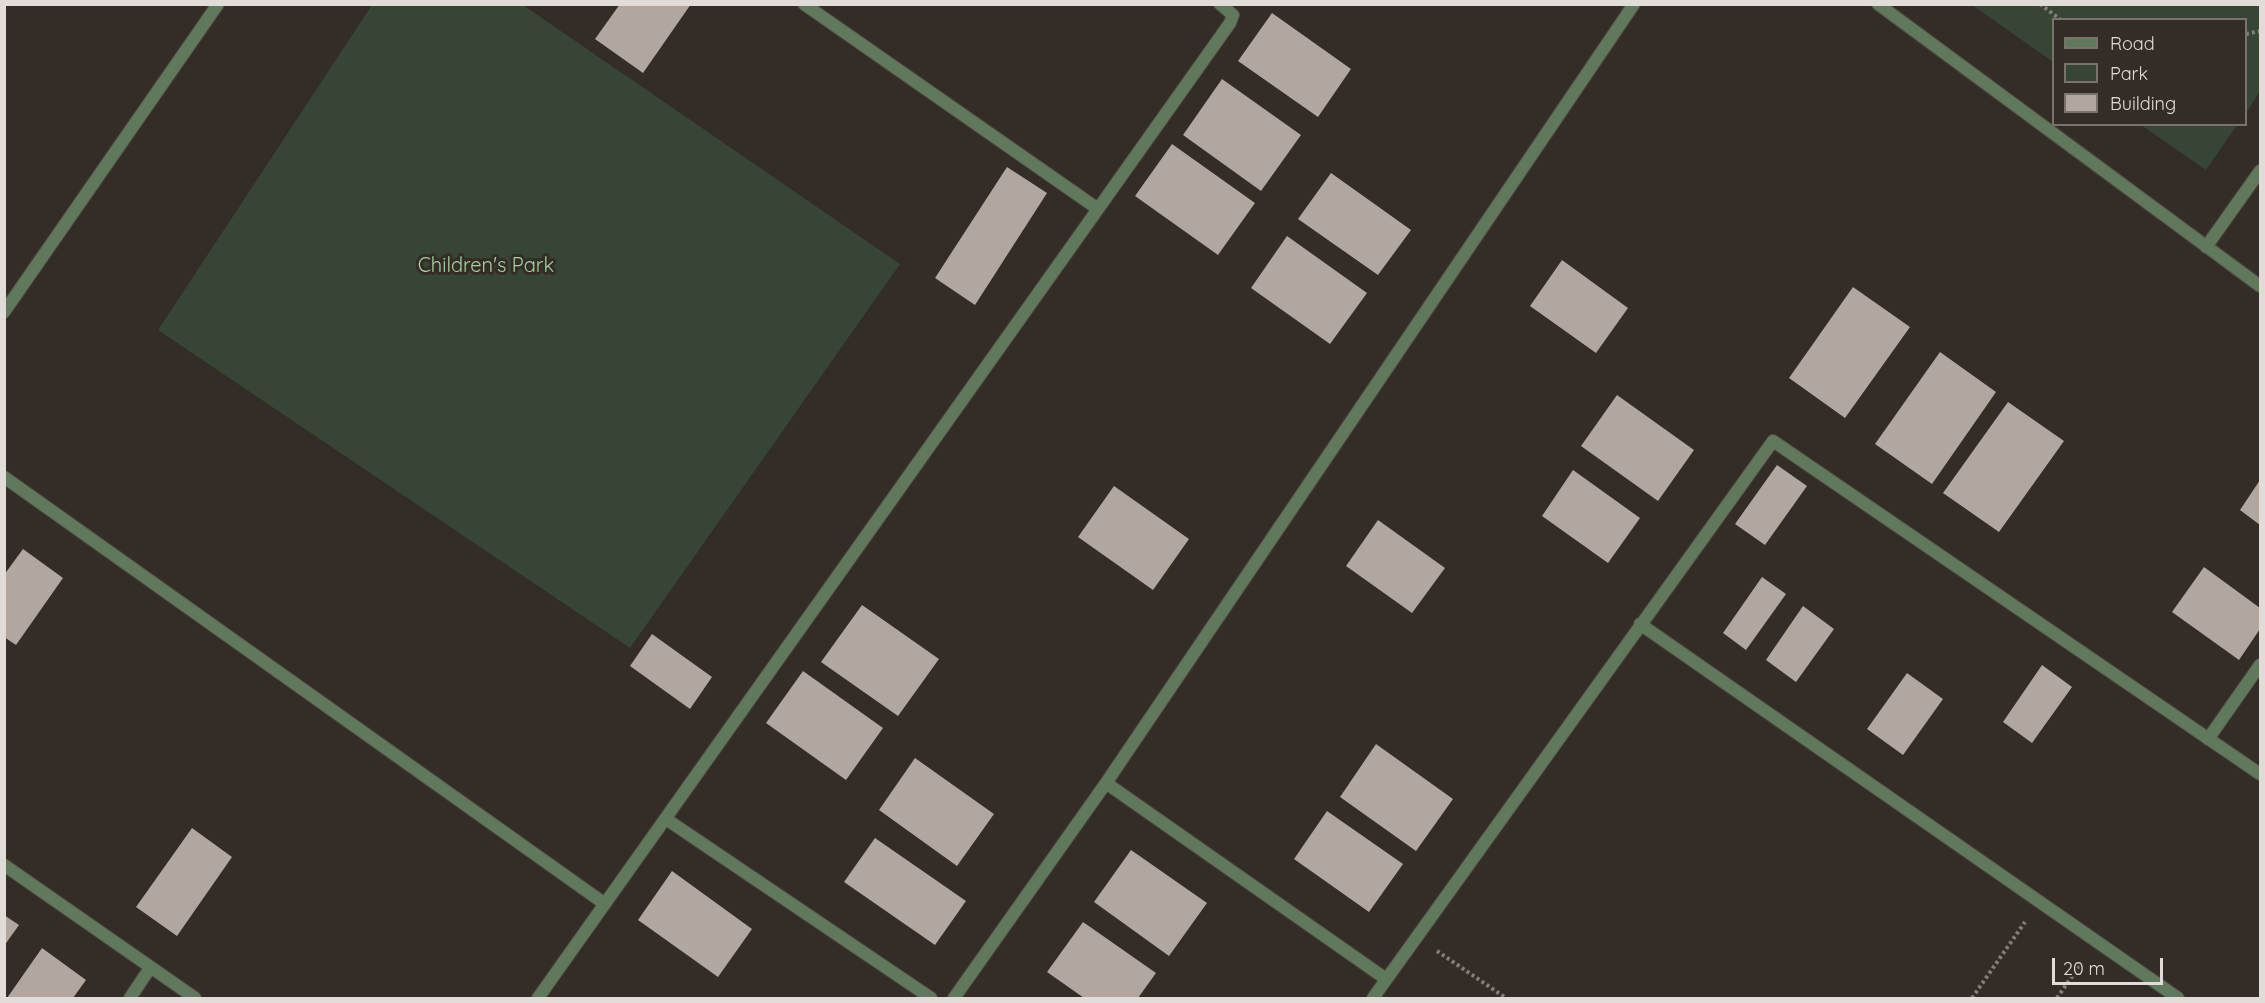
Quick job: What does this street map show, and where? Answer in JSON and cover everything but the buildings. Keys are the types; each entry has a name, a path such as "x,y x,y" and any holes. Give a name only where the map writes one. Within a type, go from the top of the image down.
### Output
{"street":[{"path":"4,312 218,4"},
{"path":"804,4 1098,209"},
{"path":"538,999 1230,23 1233,15 1220,4"},
{"path":"954,999 1106,783 1634,4"},
{"path":"1878,4 2260,286"},
{"path":"2206,247 2260,171"},
{"path":"1372,999 1773,441 2260,774"},
{"path":"4,477 605,904"},
{"path":"1640,624 2178,999"},
{"path":"2208,739 2260,665"},
{"path":"1106,783 1386,979"},
{"path":"666,819 932,999"},
{"path":"4,865 195,999"},
{"path":"130,999 150,968"}],"path":[{"path":"2040,4 2058,18"},
{"path":"1972,999 2039,902"},
{"path":"1416,937 1506,999"},
{"path":"2057,999 2096,941"}],"green space":[{"name":"Children's Park","path":"372,5 523,5 900,264 630,648 158,330"},
{"path":"1972,5 2260,5 2260,91 2247,111 2247,18 2052,18 2052,61"},
{"path":"2142,126 2236,126 2206,170"}]}
